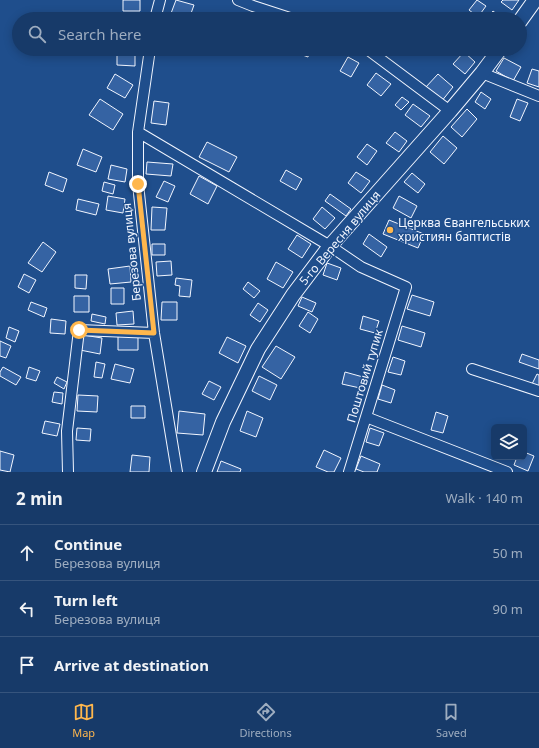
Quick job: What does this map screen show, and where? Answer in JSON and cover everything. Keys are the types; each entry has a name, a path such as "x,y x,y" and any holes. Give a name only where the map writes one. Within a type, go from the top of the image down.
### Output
{"street":[{"path":"157,12 160,0"},
{"path":"238,0 271,12"},
{"path":"526,12 535,0"},
{"name":"Березова вулиця","path":"149,56 138,132 138,184 154,333 177,472"},
{"path":"376,56 450,111"},
{"name":"5-го Вересня вулиця","path":"204,472 223,422 258,349 293,295 330,246 450,111 495,56"},
{"path":"482,73 539,96"},
{"path":"138,132 330,246"},
{"name":"Поштовий тупик","path":"330,246 361,267 406,287 349,472"},
{"path":"68,472 67,431 79,330 154,333"},
{"path":"472,369 539,391"},
{"path":"366,417 508,472"}],"building":[{"path":"123,0 140,0 140,11 123,11"},
{"path":"176,0 194,5 192,12 172,12"},
{"path":"477,0 486,6 482,12 472,12 469,10"},
{"path":"503,0 519,0 512,10 501,2"},
{"path":"117,56 135,56 135,66 117,65"},
{"path":"460,56 468,56 475,62 465,74 453,64"},
{"path":"348,57 359,63 351,77 340,71"},
{"path":"504,58 521,67 513,81 496,71"},
{"path":"532,69 539,71 539,87 527,83"},
{"path":"376,73 391,84 381,96 367,85"},
{"path":"115,74 133,85 125,98 107,88"},
{"path":"438,74 453,87 441,102 425,88"},
{"path":"481,92 491,99 485,109 475,102"},
{"path":"402,97 409,102 401,110 395,105"},
{"path":"100,99 123,114 113,130 89,115"},
{"path":"517,99 528,103 520,121 510,117"},
{"path":"154,101 169,103 166,125 151,123"},
{"path":"413,104 430,116 421,127 405,115"},
{"path":"467,109 477,119 462,137 451,127"},
{"path":"395,132 407,141 399,152 386,143"},
{"path":"443,136 457,148 444,164 430,152"},
{"path":"207,142 237,157 229,172 199,157"},
{"path":"367,144 377,151 367,165 357,157"},
{"path":"83,149 102,157 96,172 77,165"},
{"path":"147,162 173,164 171,176 146,174"},
{"path":"111,165 127,169 125,182 108,179"},
{"path":"286,170 302,179 296,190 280,181"},
{"path":"49,172 67,179 63,192 45,185"},
{"path":"356,172 370,181 361,193 348,183"},
{"path":"412,173 425,184 418,193 404,182"},
{"path":"199,176 217,186 208,204 190,194"},
{"path":"164,181 175,186 168,202 156,197"},
{"path":"104,182 115,185 113,194 102,191"},
{"path":"330,194 351,209 346,216 325,201"},
{"path":"108,196 125,199 123,213 106,210"},
{"path":"399,196 417,206 411,218 393,208"},
{"path":"78,199 99,204 96,215 76,210"},
{"path":"152,207 167,208 165,230 151,230"},
{"path":"322,207 335,218 325,229 313,219"},
{"path":"389,220 424,234 418,248 383,234"},
{"path":"369,234 387,247 381,257 363,244"},
{"path":"297,235 311,244 302,258 288,249"},
{"path":"43,242 56,252 42,272 28,263"},
{"path":"152,244 165,244 165,255 152,255"},
{"path":"171,261 172,275 157,276 156,262"},
{"path":"276,262 293,272 283,288 267,279"},
{"path":"327,263 341,268 337,280 323,275"},
{"path":"130,266 131,282 110,284 108,269"},
{"path":"24,274 36,280 29,293 18,287"},
{"path":"75,275 87,275 86,289 75,288"},
{"path":"176,278 192,280 190,297 179,296 180,286 175,285"},
{"path":"248,282 260,291 254,298 243,289"},
{"path":"111,288 124,288 124,304 111,304"},
{"path":"412,295 434,302 430,316 407,309"},
{"path":"74,296 89,296 89,312 74,312"},
{"path":"302,297 316,303 312,312 298,306"},
{"path":"31,302 47,308 44,317 28,310"},
{"path":"162,302 177,302 177,320 161,320"},
{"path":"258,303 268,310 260,322 250,315"},
{"path":"133,311 134,324 117,325 116,313"},
{"path":"308,312 318,319 310,333 299,326"},
{"path":"92,314 106,317 105,324 91,321"},
{"path":"363,316 379,321 375,333 360,329"},
{"path":"51,319 66,321 65,334 50,333"},
{"path":"402,326 425,333 421,347 398,340"},
{"path":"9,327 19,331 15,342 6,338"},
{"path":"83,335 102,338 100,354 80,350"},
{"path":"118,336 138,336 138,350 118,350"},
{"path":"227,337 246,346 238,363 219,353"},
{"path":"0,341 11,346 6,358 0,356"},
{"path":"276,346 295,357 281,379 262,367"},
{"path":"522,354 539,360 539,369 519,362"},
{"path":"393,357 405,361 401,375 388,372"},
{"path":"96,362 105,364 102,378 94,377"},
{"path":"115,364 134,369 130,383 111,379"},
{"path":"3,367 21,377 16,385 0,376 0,372"},
{"path":"29,367 40,371 36,381 26,378"},
{"path":"345,372 363,377 360,388 342,384"},
{"path":"537,374 539,375 539,389 531,386"},
{"path":"259,376 277,385 270,400 252,391"},
{"path":"57,377 67,382 64,389 54,383"},
{"path":"209,381 221,387 214,400 202,394"},
{"path":"382,385 395,390 391,403 378,399"},
{"path":"54,392 63,393 62,404 52,402"},
{"path":"78,395 98,396 97,412 77,411"},
{"path":"131,406 145,406 145,418 131,418"},
{"path":"179,411 205,414 203,435 177,433"},
{"path":"247,411 263,418 256,437 240,431"},
{"path":"436,412 448,416 443,433 431,430"},
{"path":"45,421 60,424 57,436 42,433"},
{"path":"77,428 91,429 90,441 76,440"},
{"path":"370,428 384,433 379,446 366,442"},
{"path":"324,450 341,458 334,472 328,472 316,467"},
{"path":"0,451 14,455 10,472 0,470"},
{"path":"527,453 534,456 528,471 514,465 516,460 527,460"},
{"path":"132,455 150,457 149,472 130,472"},
{"path":"361,456 380,464 377,472 364,472 356,469"},
{"path":"221,461 241,469 240,472 217,472"}],"place":[{"name":"Церква Євангельських християн баптистів","path":"390,230"}],"route":[{"path":"79,330 154,333 138,184"}]}
